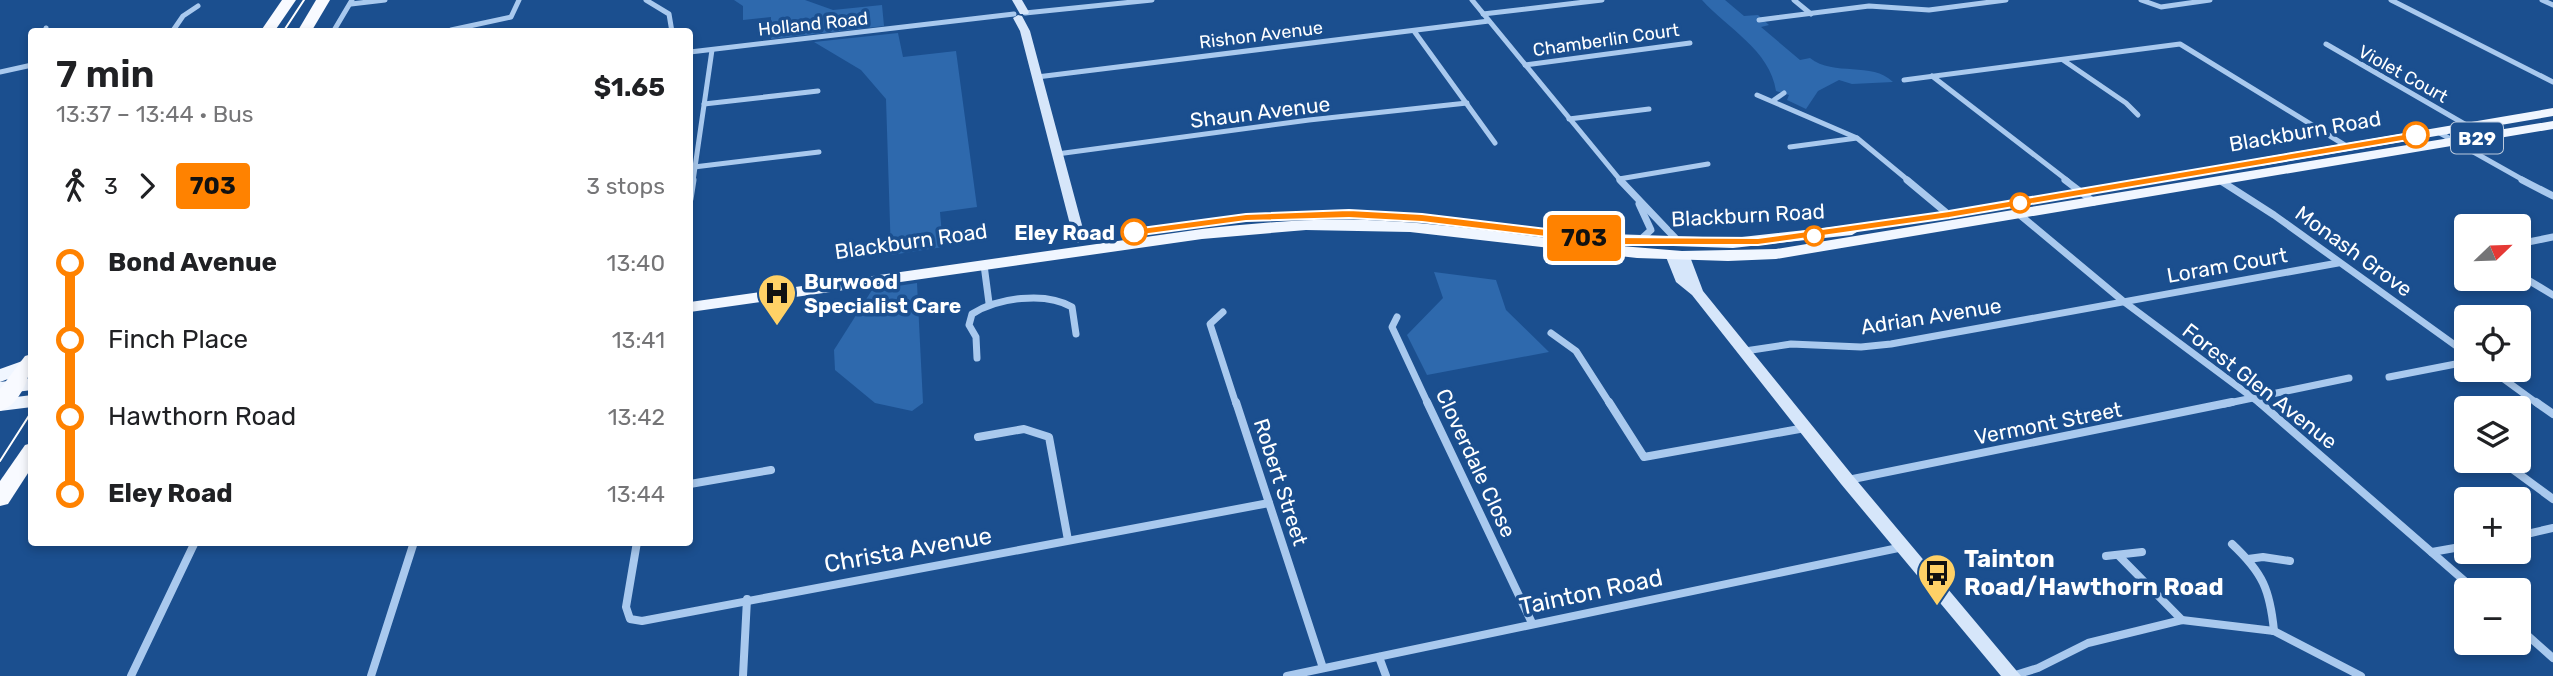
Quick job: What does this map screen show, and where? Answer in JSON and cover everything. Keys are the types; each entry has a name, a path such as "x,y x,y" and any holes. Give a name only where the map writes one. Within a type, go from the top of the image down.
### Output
{"highway":[{"path":"270,28 289,0"},
{"path":"306,28 323,0"},
{"path":"0,404 17,376"},
{"path":"0,498 28,456"}],"main road":[{"path":"1017,0 1081,245"},
{"name":"Blackburn Road","path":"693,295 1081,245 1329,224 1411,227 1603,252 1796,251 2020,215 2088,197 2348,147 2553,112"},
{"name":"Blackburn Road","path":"693,307 984,265 1081,245 1246,218 1315,214 1422,218 1632,242 1681,251 1808,237 1949,215 2220,181 2553,125"},
{"path":"1524,231 1681,251 1681,279 1698,292 1847,480 2012,676"},
{"path":"0,404 28,401"}],"street":[{"path":"335,28 351,2 385,0"},
{"path":"460,28 511,17 519,0"},
{"path":"646,0 669,14 671,28"},
{"name":"Holland Road","path":"693,52 1152,0"},
{"path":"1472,0 1681,251"},
{"path":"1483,14 1602,0"},
{"path":"1794,0 1811,14"},
{"path":"1944,0 1953,7"},
{"path":"1759,20 1869,6 1929,10 2006,0"},
{"path":"2141,0 2161,7 2210,0"},
{"path":"2391,0 2553,82"},
{"path":"2542,0 2553,5"},
{"path":"175,28 183,16 198,6"},
{"name":"Rishon Avenue","path":"1037,77 1489,22"},
{"path":"1414,31 1495,143"},
{"name":"Chamberlin Court","path":"1525,65 1690,43"},
{"path":"1904,80 2180,44 2348,147"},
{"name":"Violet Court","path":"2326,44 2468,126"},
{"path":"693,174 712,50"},
{"path":"2063,59 2126,103 2138,115"},
{"path":"0,72 28,66"},
{"path":"1932,76 2088,197"},
{"path":"704,104 818,91"},
{"path":"1774,100 1784,93"},
{"path":"1757,94 1857,138 1949,215"},
{"name":"Shaun Avenue","path":"1057,154 1309,120 1467,103"},
{"path":"1569,119 1649,109"},
{"path":"2438,132 2553,196"},
{"path":"1790,147 1857,138"},
{"path":"694,166 819,152"},
{"path":"1619,179 1709,164"},
{"name":"Monash Grove","path":"2220,181 2233,186 2454,345"},
{"path":"1632,242 1646,237 1651,229 1639,203"},
{"name":"Forest Glen Avenue","path":"2020,215 2123,301 2256,399 2461,578"},
{"path":"2531,241 2553,237"},
{"name":"Loram Court","path":"2123,301 2338,263"},
{"path":"984,265 989,303"},
{"path":"2531,282 2553,295"},
{"path":"977,358 976,337 969,325 972,314 989,303 1060,300 1072,307 1076,334"},
{"name":"Adrian Avenue","path":"1744,351 1791,344 1874,346 2123,301"},
{"name":"Robert Street","path":"1223,312 1210,324 1323,668"},
{"name":"Cloverdale Close","path":"1397,317 1392,327 1532,623"},
{"path":"1551,333 1576,351 1644,457 1805,428"},
{"path":"2389,377 2454,364"},
{"name":"Vermont Street","path":"1847,480 2349,378"},
{"path":"2508,382 2553,414"},
{"path":"978,436 1021,429 1041,431 1049,437 1068,540"},
{"path":"693,483 771,470"},
{"path":"2518,473 2553,499"},
{"name":"Christa Avenue","path":"635,546 626,607 631,619 642,621 747,599 1269,503"},
{"path":"2531,533 2553,528"},
{"path":"2232,544 2248,559 2271,596 2274,631"},
{"path":"131,676 193,546"},
{"path":"371,676 413,546"},
{"name":"Tainton Road","path":"1287,676 1903,547"},
{"path":"2432,552 2454,548"},
{"path":"2106,556 2141,552"},
{"path":"2119,556 2182,620"},
{"path":"2248,559 2263,557 2290,561"},
{"path":"743,676 747,599"},
{"path":"2012,676 2038,668 2088,643 2182,620 2274,631 2361,676"},
{"path":"2531,639 2553,658"},
{"path":"1379,657 1386,676"}],"shaded area":[{"path":"734,0 805,0 833,10 882,5 884,26 771,39 771,17 743,20 743,6"},
{"path":"1702,0 1725,0 1744,16 1758,15 1769,25 1761,27 1800,60 1810,58 1830,67 1875,72 1893,82 1852,84 1839,80 1818,91 1806,109 1787,100 1789,95 1776,91 1772,76 1757,52"},
{"path":"898,33 903,57 956,51 977,207 940,212 943,247 891,255 886,99 861,70 814,42"},
{"path":"1434,272 1496,280 1506,310 1549,352 1427,375 1407,335 1443,298"},
{"path":"917,283 923,403 912,411 875,403 835,370 834,350 872,290"}],"tram line":[{"path":"286,28 304,0"},
{"path":"0,461 28,417"}],"bus line":[{"name":"703","path":"1134,232 1246,218 1349,214 1422,218 1612,241 1758,242 1949,215 2416,135"}],"place":[{"name":"Eley Road","path":"1134,232"},
{"name":"Burwood Specialist Care","path":"777,327"},
{"name":"Tainton Road/Hawthorn Road","path":"1937,607"}]}
